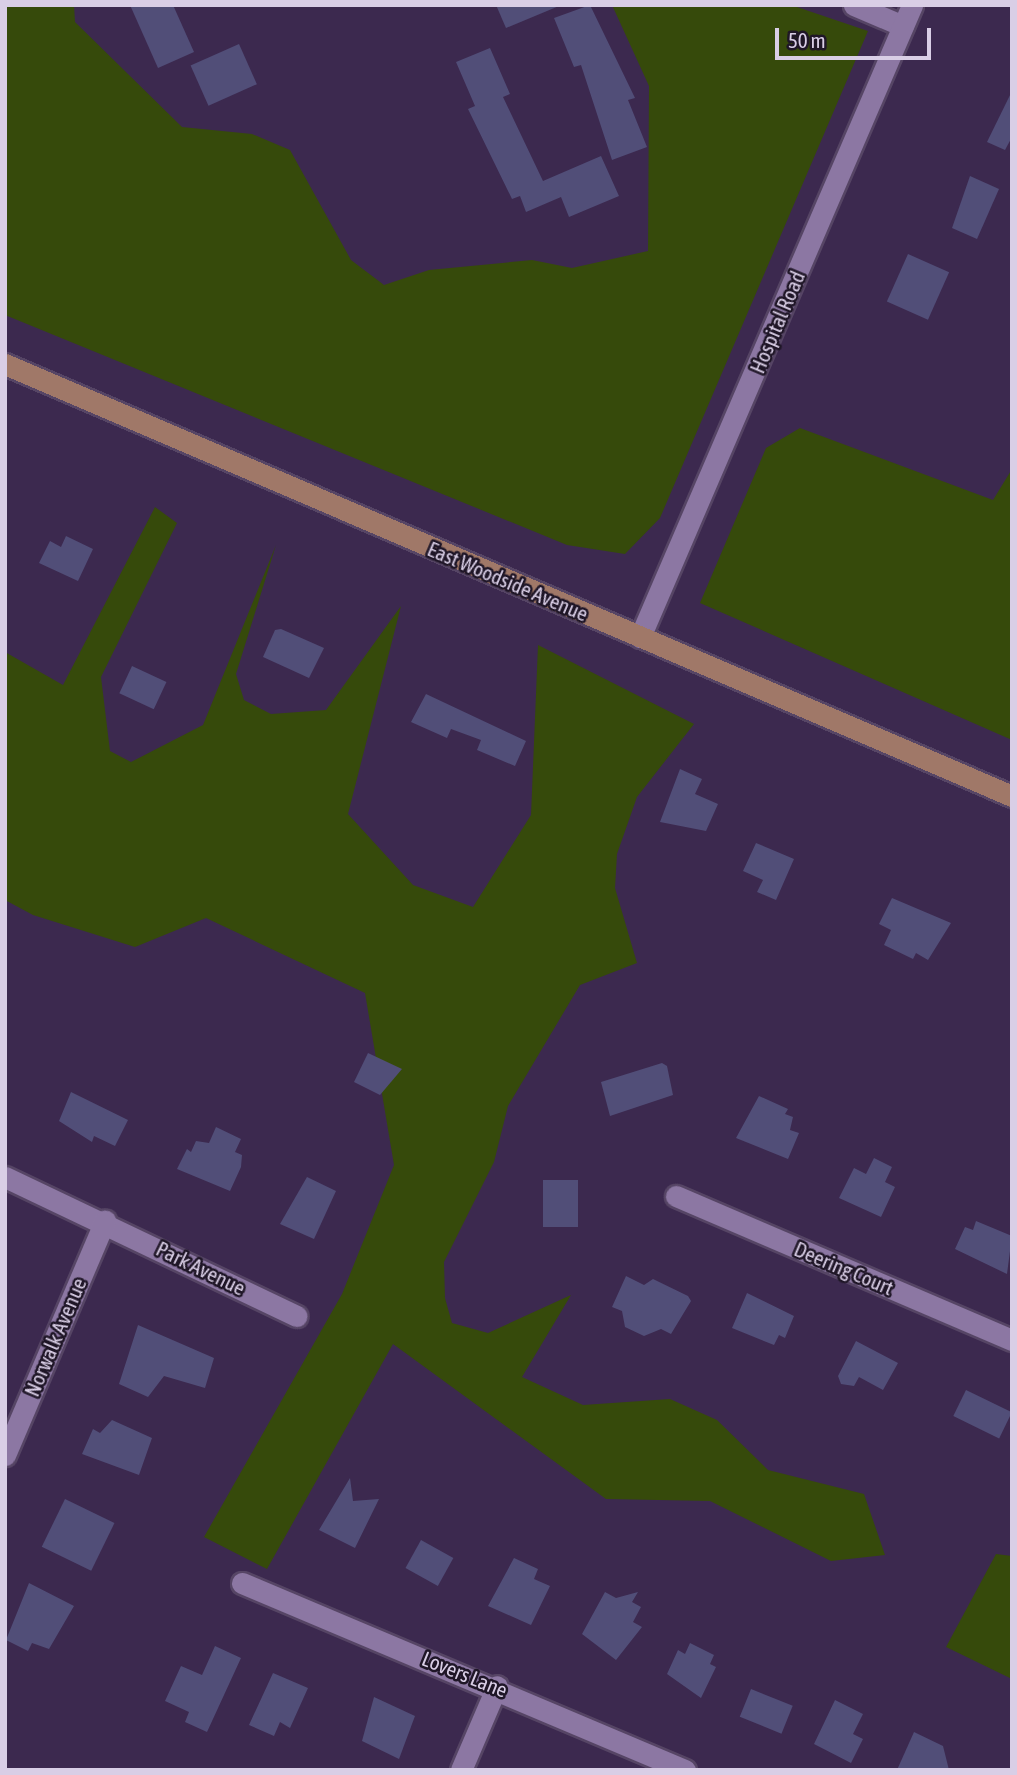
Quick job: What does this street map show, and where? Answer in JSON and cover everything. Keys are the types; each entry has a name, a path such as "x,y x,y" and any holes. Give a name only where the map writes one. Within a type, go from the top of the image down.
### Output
{"main road":[{"name":"East Woodside Avenue","path":"5,364 1012,796"}],"street":[{"path":"854,5 903,26"},
{"name":"Hospital Road","path":"640,637 912,5"},
{"name":"Park Avenue","path":"5,1177 105,1220 297,1316"},
{"name":"Deering Court","path":"676,1196 1012,1340"},
{"name":"Norwalk Avenue","path":"5,1454 105,1220"},
{"name":"Lovers Lane","path":"242,1583 497,1686 685,1770"},
{"path":"461,1770 497,1686"}],"green space":[{"path":"5,5 74,5 75,22 182,127 252,134 290,150 351,260 384,285 429,270 532,260 572,268 648,251 649,86 612,5 791,5 868,31 660,518 625,554 567,545 5,315"},
{"path":"800,428 993,500 1012,469 1012,740 700,603 766,448"},
{"path":"155,507 177,523 101,677 110,751 131,762 203,725 276,545 236,674 244,700 271,714 326,710 401,606 348,814 413,885 473,907 531,815 538,645 694,724 637,797 617,854 615,888 637,963 580,985 508,1106 494,1162 444,1262 445,1298 452,1323 488,1333 571,1295 522,1377 583,1405 670,1399 717,1420 768,1470 864,1494 885,1555 831,1561 710,1501 606,1499 393,1344 267,1569 204,1537 342,1294 394,1165 365,993 206,918 135,947 33,915 5,900 5,652 63,685"},
{"path":"996,1554 1012,1556 1012,1679 946,1647"}],"building":[{"path":"130,5 173,5 194,52 158,68"},
{"path":"496,5 559,5 559,6 506,28"},
{"path":"590,5 635,98 628,100 647,147 612,160 581,65 574,67 554,18"},
{"path":"239,44 257,84 208,106 191,66"},
{"path":"490,48 510,94 503,97 543,181 601,156 619,196 569,217 561,197 526,212 520,196 512,199 468,109 475,106 456,62"},
{"path":"1012,91 1012,137 1005,150 987,142"},
{"path":"970,176 999,189 977,239 952,228"},
{"path":"908,254 949,272 928,320 887,302"},
{"path":"66,536 93,549 78,581 39,563 50,541 61,547"},
{"path":"281,629 324,648 309,678 263,657 275,630"},
{"path":"132,666 166,682 154,709 119,693"},
{"path":"426,694 526,741 515,766 477,750 481,740 451,729 447,738 411,722"},
{"path":"680,769 702,779 695,794 718,804 706,831 660,822"},
{"path":"756,843 794,859 776,900 757,892 763,880 743,871"},
{"path":"892,898 951,923 928,960 916,953 913,959 884,945 891,930 879,924"},
{"path":"368,1053 402,1069 380,1095 354,1082"},
{"path":"662,1063 667,1066 673,1095 610,1116 601,1082"},
{"path":"71,1092 128,1120 115,1146 94,1136 92,1142 59,1121"},
{"path":"759,1096 788,1109 785,1114 793,1117 790,1130 799,1133 788,1159 736,1138"},
{"path":"216,1127 241,1139 235,1152 242,1155 241,1167 230,1191 177,1169 187,1149 191,1152 196,1141 209,1143"},
{"path":"874,1158 892,1167 885,1182 895,1187 881,1217 839,1198 854,1168 866,1174"},
{"path":"307,1177 336,1191 314,1239 280,1224"},
{"path":"543,1180 578,1180 578,1227 543,1227"},
{"path":"976,1221 1012,1236 1007,1274 955,1249 965,1227 973,1230"},
{"path":"626,1276 644,1285 653,1279 688,1296 691,1301 671,1334 661,1329 644,1336 625,1327 622,1311 612,1307"},
{"path":"747,1293 794,1316 785,1338 779,1335 774,1345 732,1328"},
{"path":"138,1325 214,1358 205,1388 164,1376 148,1397 119,1384"},
{"path":"856,1341 898,1363 883,1390 859,1377 854,1386 841,1384 838,1376"},
{"path":"966,1390 1012,1412 999,1438 953,1416"},
{"path":"112,1420 152,1438 139,1475 82,1454 93,1429 100,1433"},
{"path":"350,1478 353,1501 379,1499 355,1548 319,1530"},
{"path":"65,1499 114,1523 91,1571 42,1547"},
{"path":"421,1540 453,1558 438,1586 405,1568"},
{"path":"514,1558 538,1569 534,1579 550,1586 531,1625 488,1606"},
{"path":"29,1583 74,1606 49,1649 32,1643 28,1651 6,1640"},
{"path":"605,1592 616,1598 638,1592 632,1602 641,1607 633,1622 642,1627 616,1660 582,1634"},
{"path":"690,1643 714,1655 710,1664 716,1667 701,1698 667,1674 678,1650 685,1654"},
{"path":"215,1646 241,1658 207,1732 185,1722 189,1712 165,1701 181,1666 202,1675"},
{"path":"273,1673 308,1688 290,1728 280,1722 274,1736 249,1725"},
{"path":"751,1689 793,1706 781,1734 740,1717"},
{"path":"374,1697 415,1716 399,1759 362,1741"},
{"path":"835,1700 863,1714 853,1734 863,1739 851,1763 814,1744"},
{"path":"914,1732 943,1746 949,1770 897,1770"}]}
